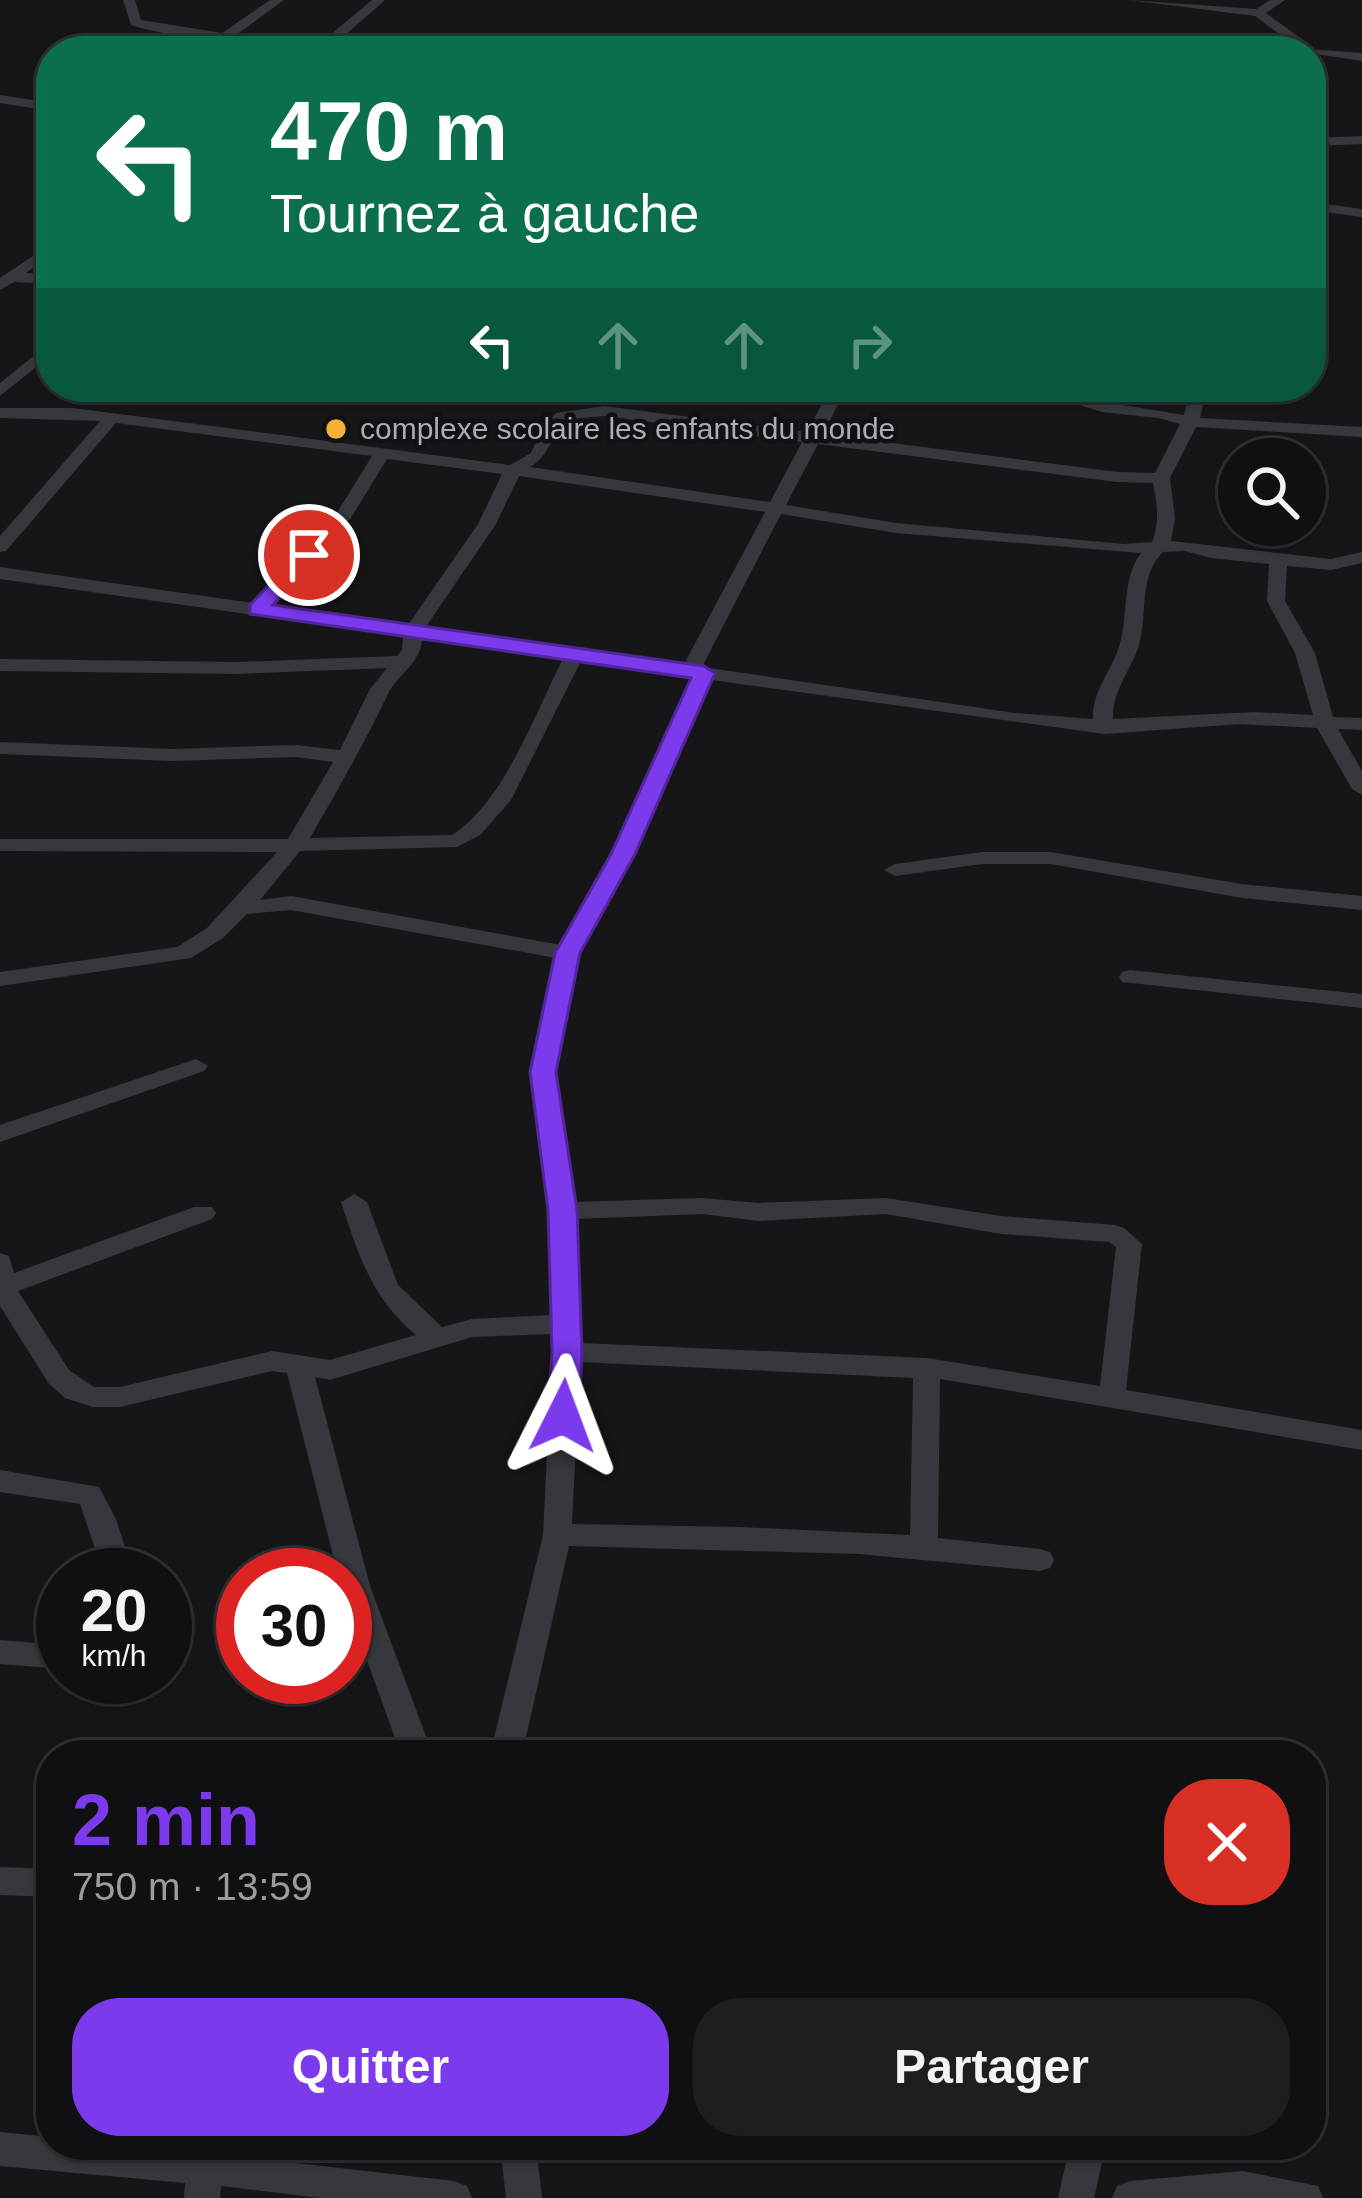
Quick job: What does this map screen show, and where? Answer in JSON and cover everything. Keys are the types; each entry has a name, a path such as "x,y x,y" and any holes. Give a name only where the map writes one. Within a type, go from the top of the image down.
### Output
{"street":[{"path":"129,0 132,18 143,25 211,36"},
{"path":"226,36 278,0"},
{"path":"337,36 379,0"},
{"path":"1136,0 1258,13 1288,36"},
{"path":"1258,13 1280,0"},
{"path":"1326,53 1362,57"},
{"path":"0,99 36,104"},
{"path":"1326,141 1362,140"},
{"path":"1326,208 1362,213"},
{"path":"8,275 36,257"},
{"path":"0,391 36,360"},
{"path":"509,1740 557,1535 566,1338 562,1210 543,1072 568,953 623,854 697,672 772,510 832,402"},
{"path":"1087,402 1160,412 1190,422 1362,432"},
{"path":"1105,728 1101,717 1107,690 1128,647 1143,562 1161,544 1168,499 1161,478 1190,422 1195,402"},
{"path":"0,413 41,411 111,418 513,470 896,528 1124,549 1161,544 1331,565 1362,557"},
{"path":"0,979 183,952 215,933 241,908 297,842 380,689 412,651 413,632 487,524 513,470 538,456 555,422 577,411 1117,477 1161,478"},
{"path":"0,547 111,418"},
{"path":"258,609 346,514 380,454"},
{"path":"1278,557 1276,601 1305,653 1325,724 1362,789"},
{"path":"0,573 1040,725 1105,728 1247,718 1362,724"},
{"path":"0,845 221,847 449,842 466,837 501,800 574,655"},
{"path":"0,665 238,668 400,662"},
{"path":"0,748 173,755 296,752 346,757"},
{"path":"895,870 982,858 1052,858 1242,891 1362,902"},
{"path":"241,908 291,903 568,953"},
{"path":"1130,976 1362,1001"},
{"path":"0,1134 196,1066"},
{"path":"354,1202 380,1285 435,1336"},
{"path":"562,1210 701,1206 758,1212 886,1206 1001,1225 1115,1234 1129,1244 1112,1396"},
{"path":"203,1213 3,1294 59,1378 75,1391 120,1397 272,1361 330,1370 472,1328 927,1368 1362,1440"},
{"path":"298,1362 355,1586 411,1740"},
{"path":"924,1544 927,1368"},
{"path":"0,1481 89,1496 111,1548"},
{"path":"557,1535 809,1537 924,1544 1040,1561"},
{"path":"0,1652 36,1655"},
{"path":"0,1881 36,1882"},
{"path":"0,2149 36,2155"},
{"path":"66,2160 203,2183 454,2198"},
{"path":"520,2160 524,2198"},
{"path":"1076,2198 1085,2160"},
{"path":"1130,2198 1244,2188 1305,2198"}],"place":[{"name":"complexe scolaire les enfants du monde","path":"336,429"}],"route":[{"path":"309,555 258,609 704,673 623,854 568,953 543,1072 562,1210 567,1352 563,1416"}]}
